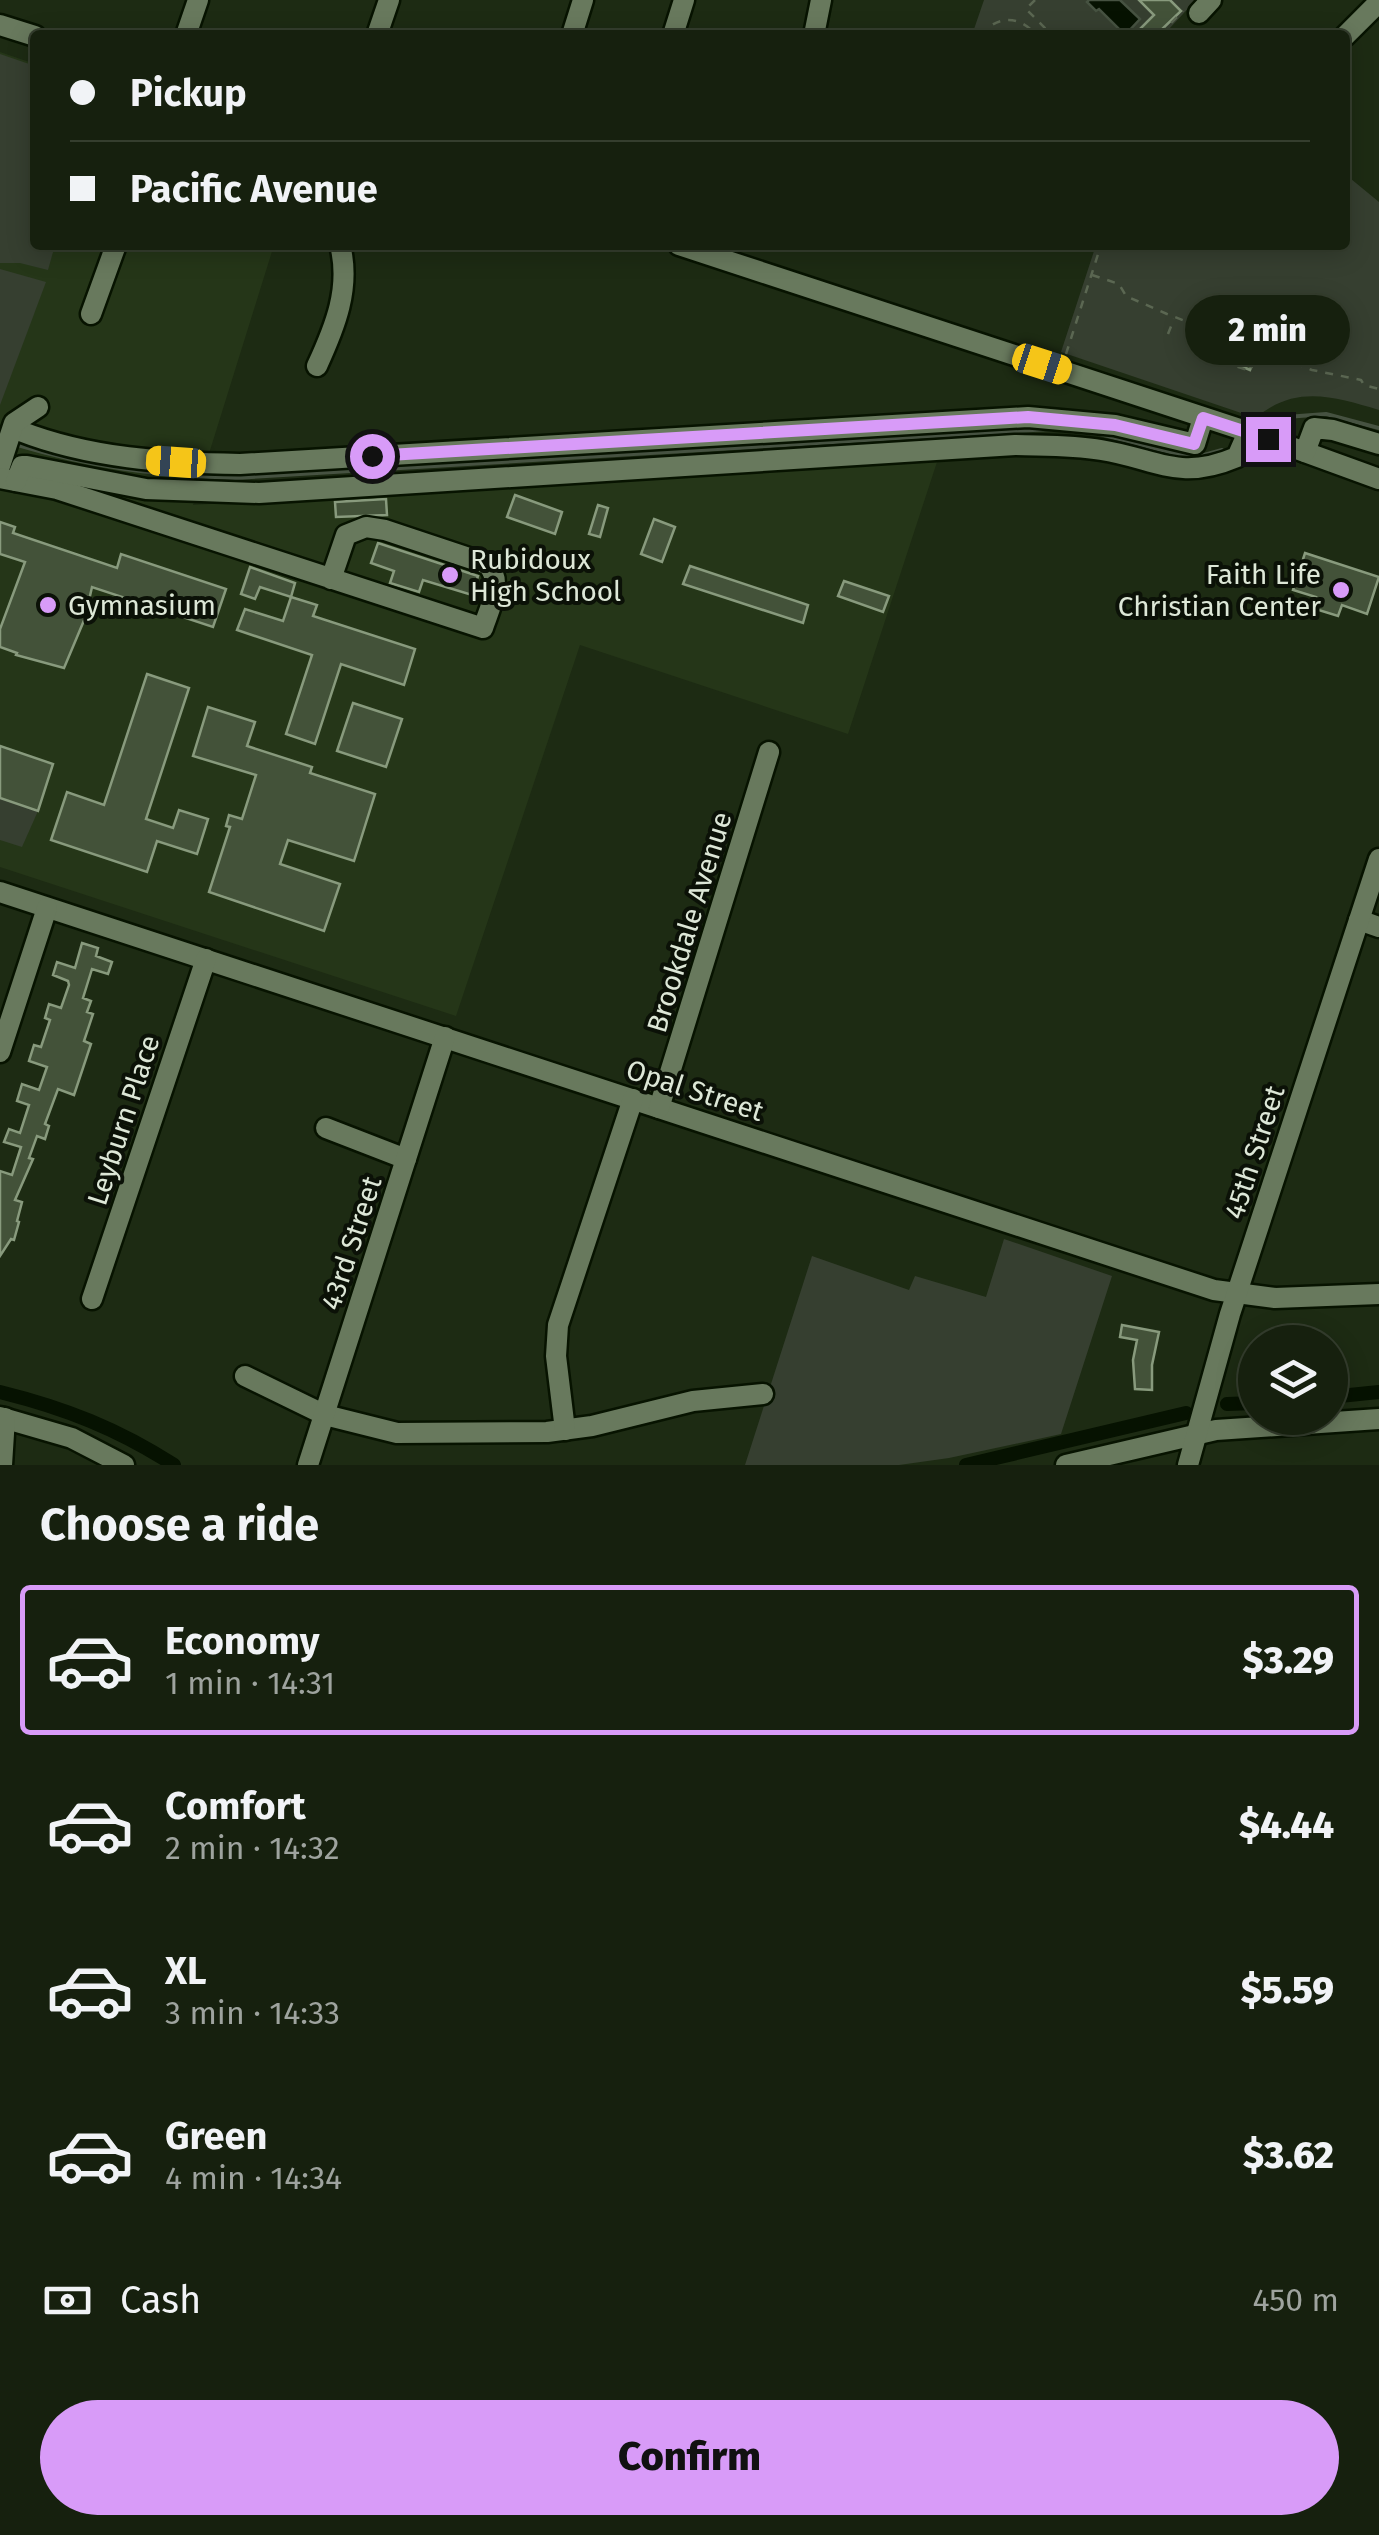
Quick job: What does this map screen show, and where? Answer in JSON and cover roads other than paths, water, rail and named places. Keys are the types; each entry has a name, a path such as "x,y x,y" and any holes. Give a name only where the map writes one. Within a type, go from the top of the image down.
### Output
{"street":[{"path":"188,30 198,0"},
{"path":"379,30 389,0"},
{"path":"574,30 583,0"},
{"path":"675,30 684,0"},
{"path":"815,30 821,0"},
{"path":"1350,31 1379,2"},
{"path":"0,25 30,34"},
{"path":"91,314 114,250"},
{"path":"317,366 337,321 344,284 341,250"},
{"path":"711,250 738,254 1379,479"},
{"path":"1,461 15,431 14,423 38,407"},
{"path":"15,431 98,452 153,460 240,464 1028,417 1115,425 1194,444 1203,418"},
{"path":"1305,452 1314,428 1379,444"},
{"path":"8,480 27,466 146,489 259,493 1015,445 1076,446 1198,470 1238,457 1248,432"},
{"path":"8,480 57,489 331,579 483,628 497,582 488,564 366,527 346,535 331,579"},
{"name":"Brookdale Avenue","path":"659,1108 769,752"},
{"name":"45th Street","path":"1188,1465 1237,1294 1369,923 1379,859"},
{"name":"Opal Street","path":"0,892 1160,1272 1237,1294 1275,1298 1379,1294"},
{"path":"0,1052 46,908"},
{"name":"Leyburn Place","path":"92,1299 206,959"},
{"name":"43rd Street","path":"308,1465 445,1036"},
{"path":"565,1430 556,1356 558,1326 632,1099"},
{"path":"326,1128 406,1159"},
{"path":"245,1376 325,1415 397,1433 514,1434 565,1430 694,1400 763,1394"},
{"path":"2,1465 2,1418 72,1438 124,1465"},
{"path":"1066,1465 1197,1433 1379,1419"}],"waterway":[{"path":"1286,417 1326,414 1379,428"},
{"path":"14,444 123,469 235,478 1050,429 1100,434 1193,458 1222,450"},
{"path":"0,1392 90,1421 174,1465"},
{"path":"1348,1395 1379,1392"},
{"path":"1227,1404 1238,1404"},
{"path":"966,1465 1186,1413"}],"place":[{"name":"Rubidoux High School","path":"450,575"},
{"name":"Faith Life Christian Center","path":"1341,590"},
{"name":"Gymnasium","path":"48,605"}]}
